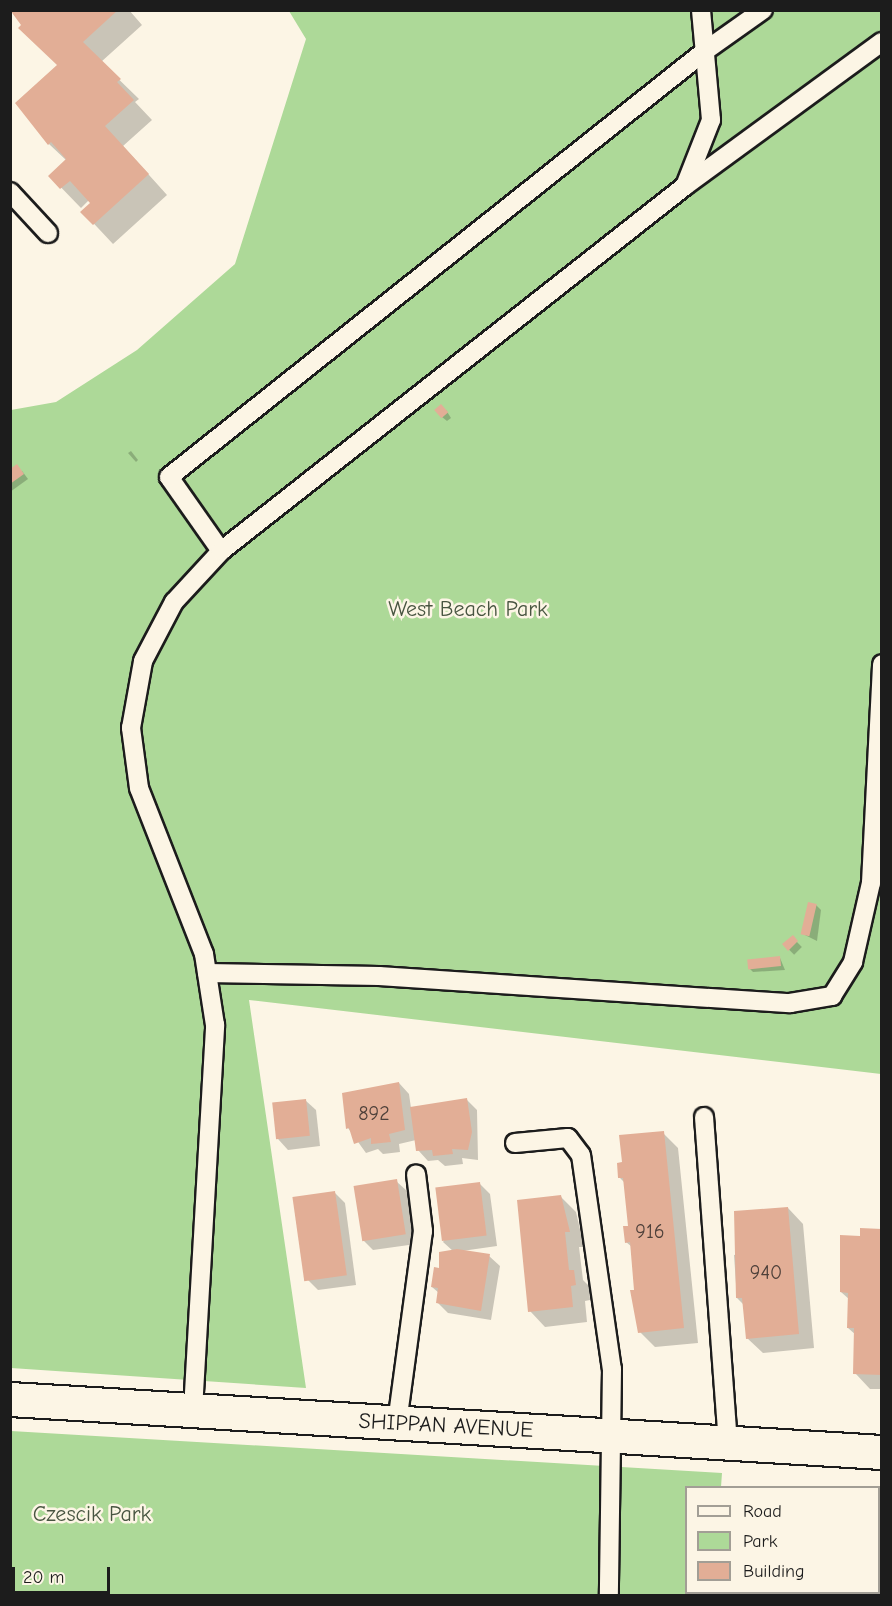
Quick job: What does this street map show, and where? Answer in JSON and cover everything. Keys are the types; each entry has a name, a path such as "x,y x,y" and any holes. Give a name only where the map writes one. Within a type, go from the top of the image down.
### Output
{"street":[{"name":"SHIPPAN AVENUE","path":"10,1399 882,1452"}],"lane":[{"path":"685,186 711,120 701,10"},
{"path":"221,551 169,477 705,51 763,10"},
{"path":"193,1410 215,1025 204,954 145,807 131,728 138,681 151,642 174,602 221,551 685,186 882,42"},
{"path":"10,192 48,233"},
{"path":"207,973 379,976 790,1003 832,996 853,962 871,883 882,664"},
{"path":"704,1118 728,1443"},
{"path":"515,1143 568,1138 581,1155 612,1369 609,1596"},
{"path":"397,1423 423,1231 416,1174"}],"green space":[{"name":"West Beach Park","path":"289,11 881,11 881,1074 249,1000 306,1388 11,1368 11,410 56,402 137,350 235,264 306,39"},
{"name":"Czescik Park","path":"11,1431 722,1473 721,1486 685,1486 685,1594 713,1595 11,1596"}],"building":[{"path":"10,10 118,10 83,42 121,79 117,82 134,100 105,126 149,174 93,225 80,212 90,203 70,181 60,189 48,176 66,159 51,142 48,145 15,103 57,65 18,28 21,25"},
{"path":"441,404 448,412 441,418 434,410"},
{"path":"17,464 24,474 10,484 10,469"},
{"path":"808,902 817,904 809,936 801,934"},
{"path":"793,935 798,941 788,951 782,944"},
{"path":"780,956 781,966 748,969 747,959"},
{"path":"399,1082 405,1130 389,1134 391,1142 371,1144 371,1138 354,1144 349,1128 346,1129 342,1093"},
{"path":"467,1098 472,1132 468,1150 452,1149 453,1154 433,1156 432,1150 416,1151 410,1107"},
{"path":"306,1099 310,1136 276,1139 272,1103"},
{"path":"664,1131 684,1328 638,1333 630,1290 634,1290 630,1242 625,1243 623,1226 628,1226 623,1178 618,1178 617,1163 622,1162 619,1135"},
{"path":"397,1179 406,1234 362,1241 354,1186"},
{"path":"480,1182 487,1236 442,1241 435,1187"},
{"path":"335,1191 347,1275 304,1281 292,1197"},
{"path":"561,1195 570,1232 565,1232 569,1270 574,1270 576,1285 571,1286 573,1307 528,1312 517,1200"},
{"path":"788,1207 799,1334 746,1339 742,1298 736,1298 734,1211"},
{"path":"860,1228 882,1229 882,1375 853,1374 854,1328 847,1328 848,1293 840,1292 840,1235 860,1236"},
{"path":"457,1249 490,1254 481,1311 436,1303 438,1288 431,1287 434,1267 439,1268 439,1252"},
{"path":"880,1572 882,1596 863,1596 880,1594"},
{"path":"768,1594 807,1594 807,1596 768,1596"}]}
